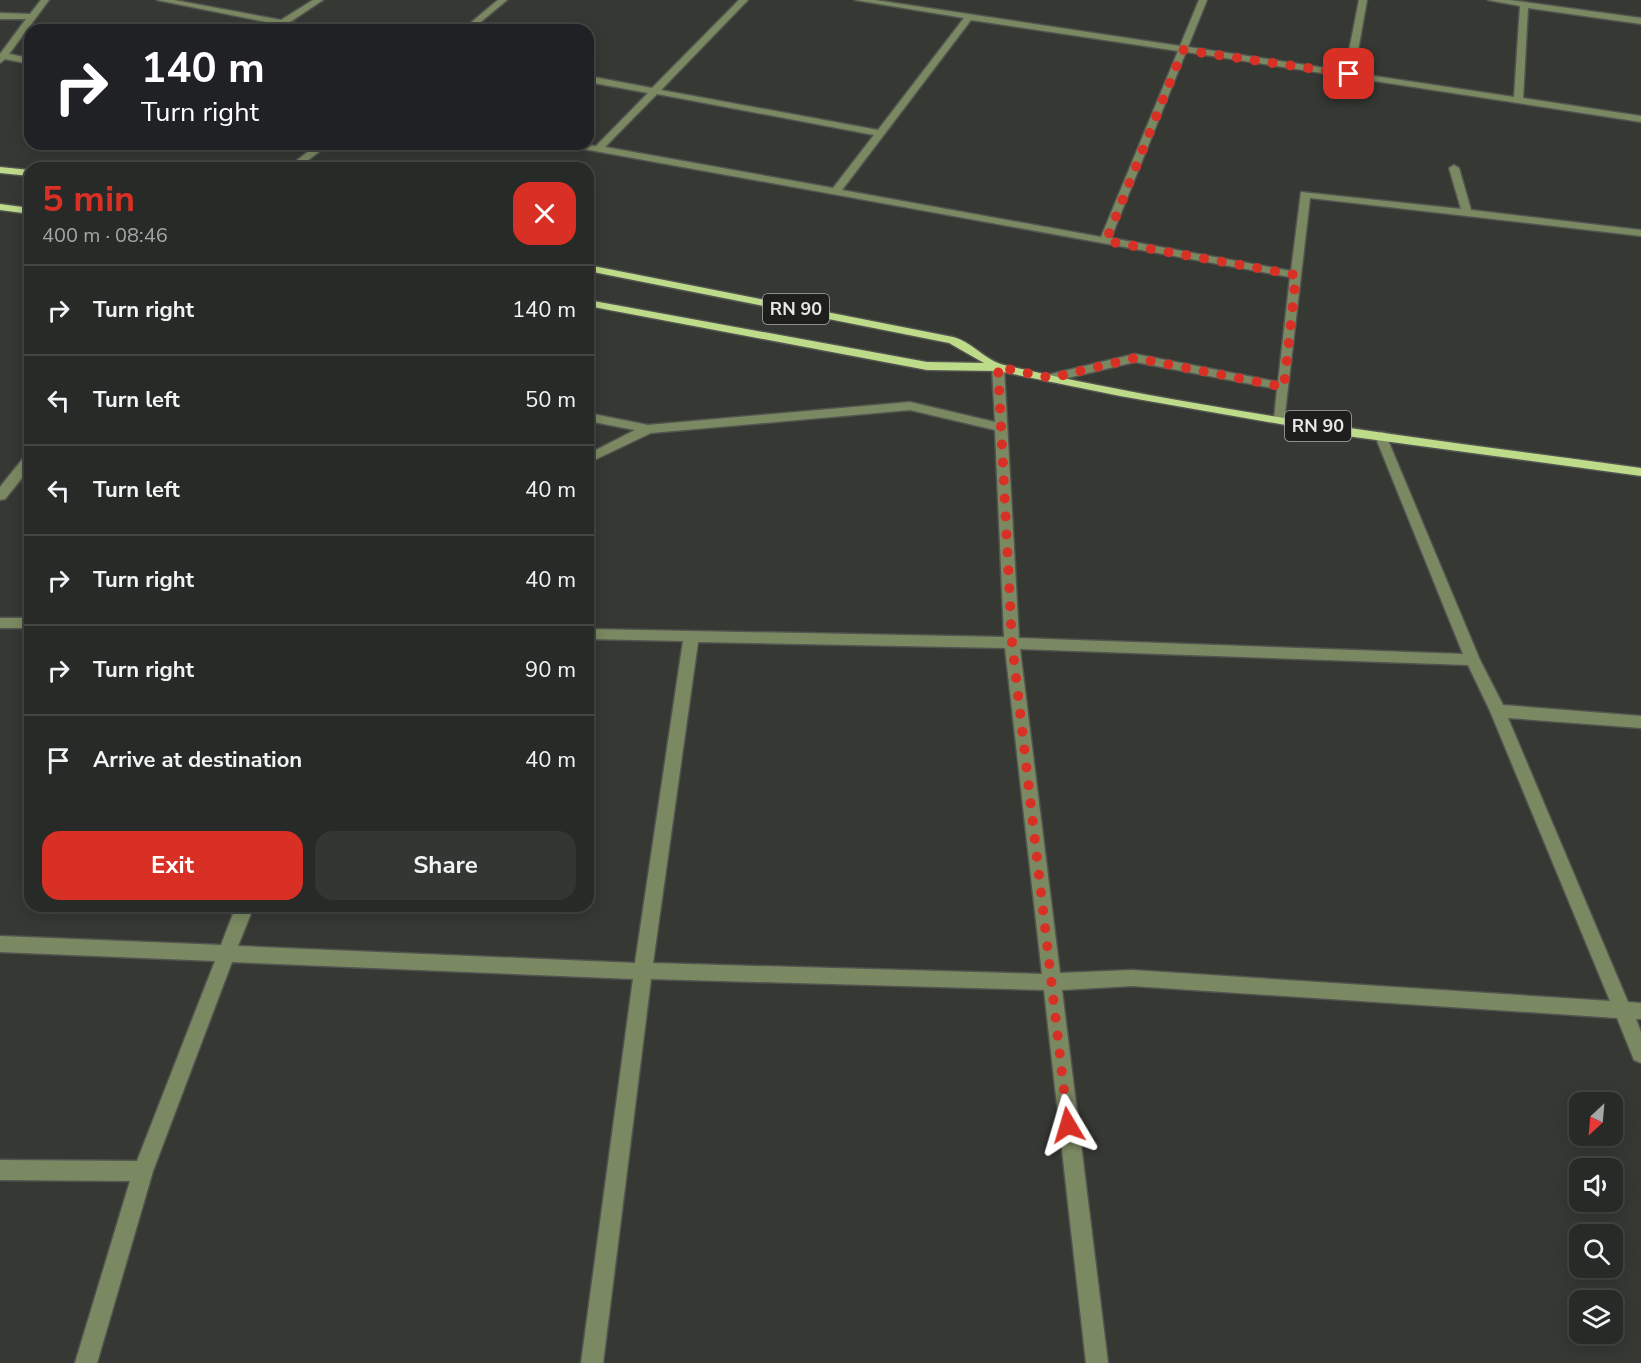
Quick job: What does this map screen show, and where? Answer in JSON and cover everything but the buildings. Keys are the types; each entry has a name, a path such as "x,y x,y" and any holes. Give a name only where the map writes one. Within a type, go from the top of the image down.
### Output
{"main road":[{"path":"0,170 24,172"},
{"path":"0,207 24,210"},
{"name":"RN 90","path":"594,269 953,340 998,367"},
{"name":"RN 90","path":"594,304 927,366 998,367 1120,392 1381,436 1641,472"}],"street":[{"path":"28,24 45,0"},
{"path":"161,0 287,24"},
{"path":"282,23 319,0"},
{"path":"473,24 503,0"},
{"path":"598,149 744,0"},
{"path":"859,0 1641,119"},
{"path":"1106,241 1203,0"},
{"path":"1349,74 1363,0"},
{"path":"1492,0 1524,5 1544,3 1641,21"},
{"path":"1518,100 1524,5"},
{"path":"0,16 34,17"},
{"path":"835,192 969,17"},
{"path":"1,58 24,29"},
{"path":"1,58 24,60"},
{"path":"594,80 880,133"},
{"path":"594,148 1296,275"},
{"path":"300,162 316,150"},
{"path":"1454,168 1467,213"},
{"path":"1280,419 1305,194 1641,233"},
{"path":"1051,378 1135,358 1284,387"},
{"path":"998,367 1012,643 1097,1363"},
{"path":"594,418 648,429 910,406 1001,427"},
{"path":"594,456 648,429"},
{"path":"1381,436 1473,660 1498,711 1641,1053"},
{"path":"0,496 24,466"},
{"path":"0,623 24,623"},
{"path":"594,634 1012,643 1473,660"},
{"path":"592,1363 642,971 691,637"},
{"path":"1498,711 1641,722"},
{"path":"86,1363 143,1171 243,912"},
{"path":"0,944 642,971 1051,982 1132,978 1622,1012 1641,1011"},
{"path":"0,1170 143,1171"}],"route":[{"path":"1068,1125 1012,643 998,367 1051,378 1135,358 1284,387 1296,275 1106,241 1183,50 1349,74"}]}
